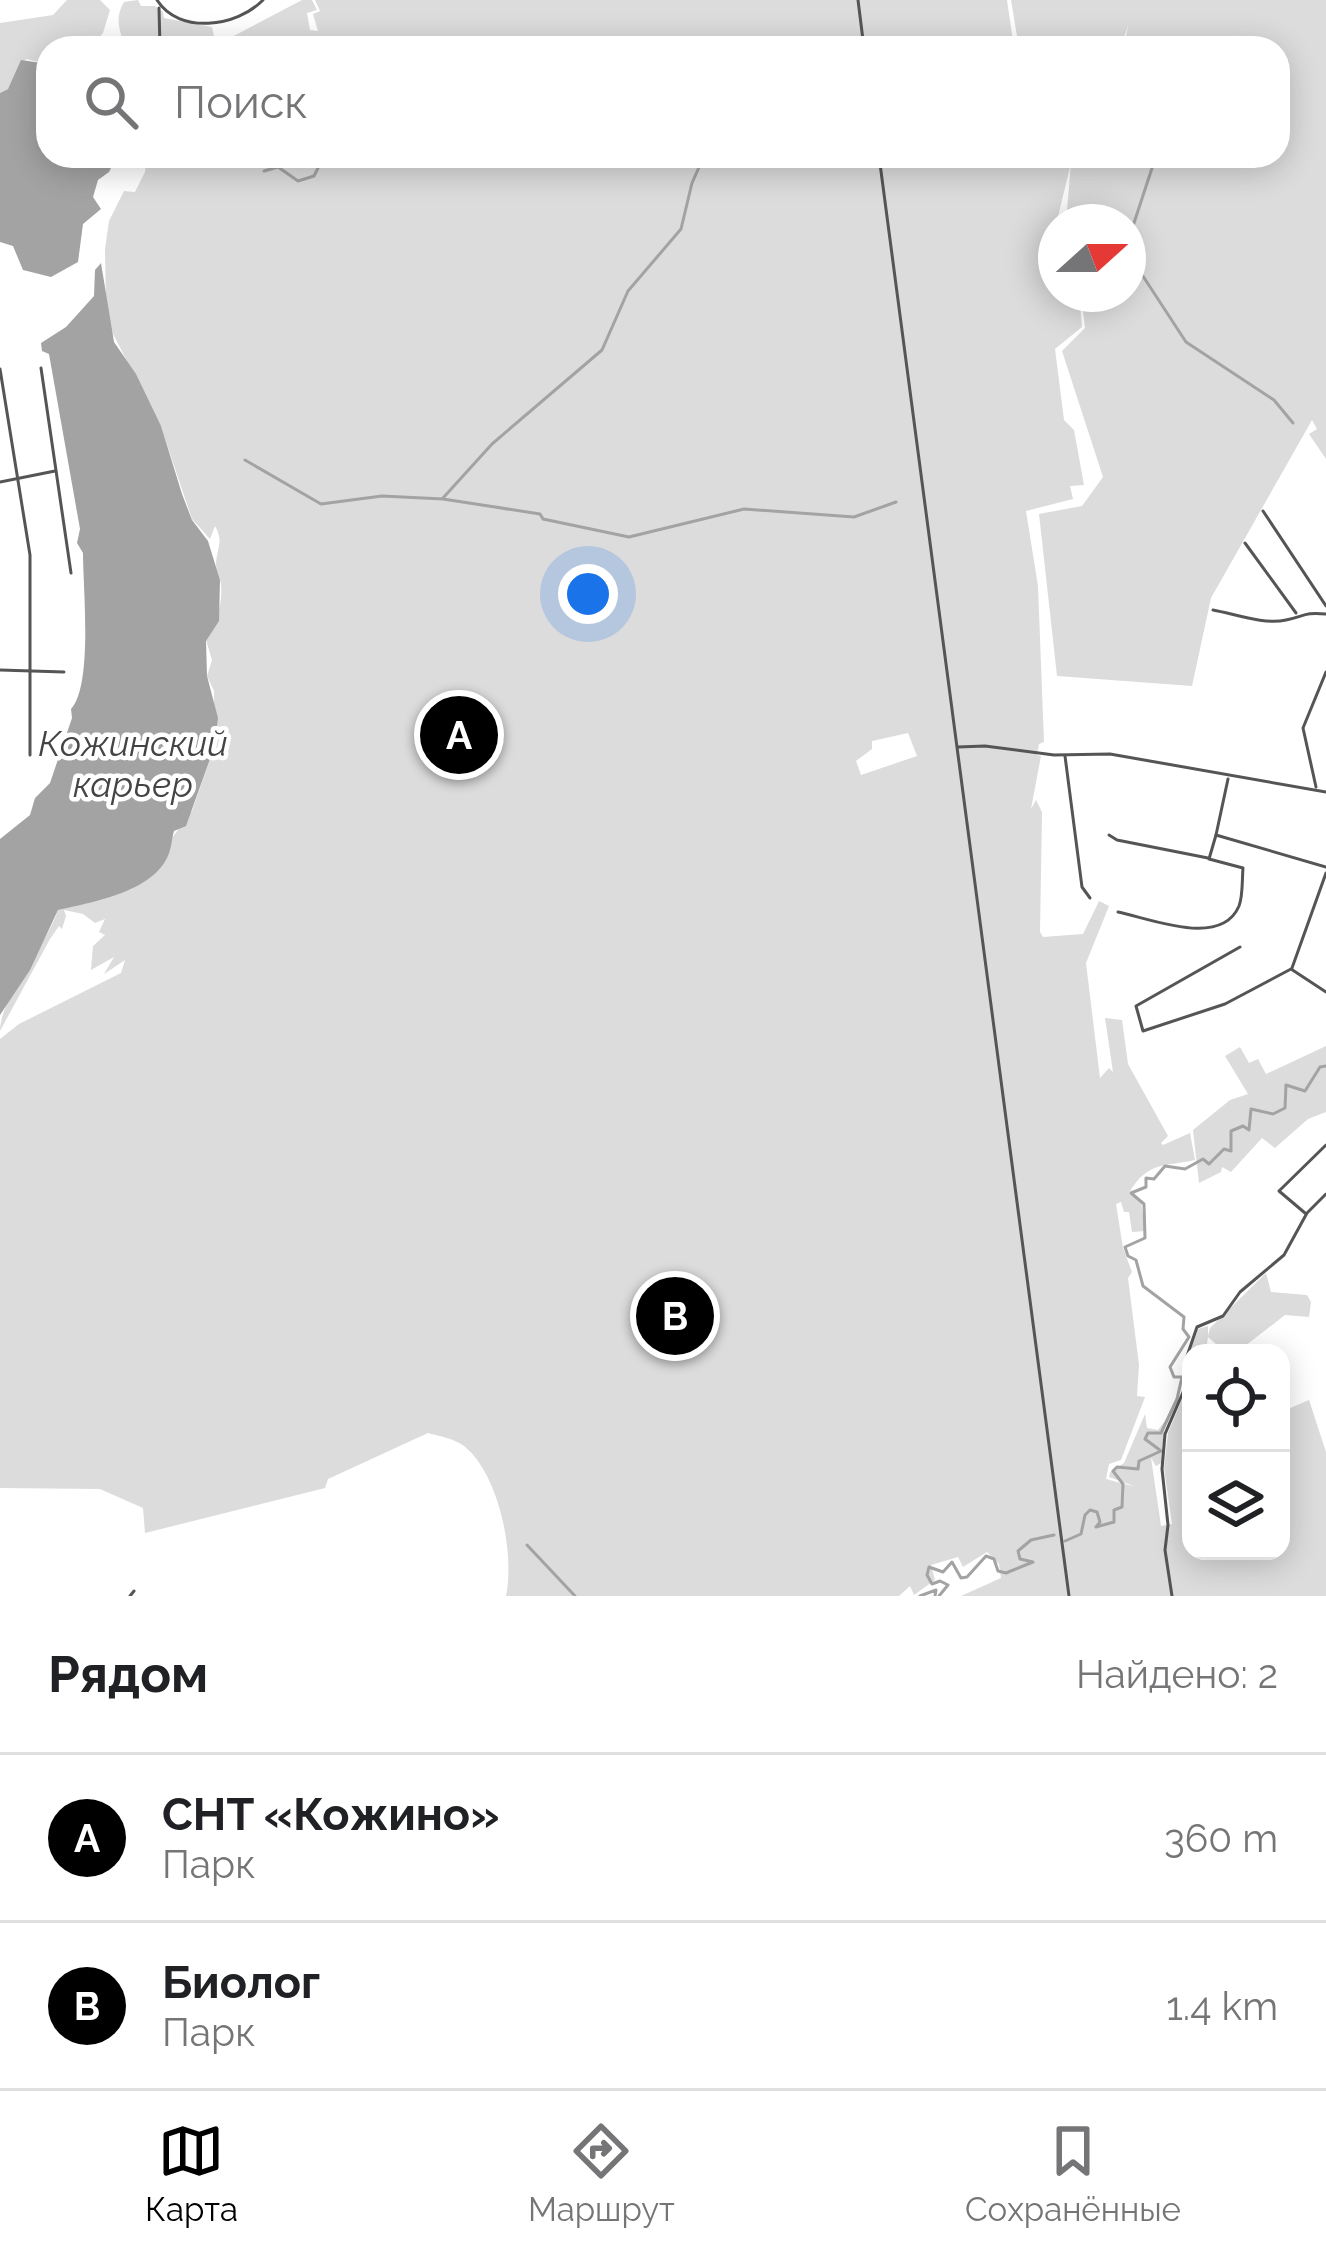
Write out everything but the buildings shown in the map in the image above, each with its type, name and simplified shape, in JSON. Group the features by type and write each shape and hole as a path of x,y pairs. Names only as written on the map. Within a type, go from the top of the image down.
{"street":[{"path":"158,3 180,19 211,24 237,17 263,0"},
{"path":"858,0 862,36"},
{"path":"158,3 159,36"},
{"path":"881,168 1069,1596"},
{"path":"41,368 71,573"},
{"path":"0,369 30,555 30,755"},
{"path":"0,482 56,471"},
{"path":"1263,511 1326,606"},
{"path":"1245,543 1297,615"},
{"path":"1213,610 1271,621 1326,614"},
{"path":"0,670 64,672"},
{"path":"1316,789 1304,728 1326,672"},
{"path":"956,748 1110,754 1326,792"},
{"path":"1064,755 1082,887 1090,898"},
{"path":"1209,859 1229,776"},
{"path":"1109,835 1243,868 1239,905 1225,925 1209,930 1118,912"},
{"path":"1216,835 1326,870 1291,969 1225,1004 1143,1031 1136,1006 1240,946"},
{"path":"1291,969 1326,992"},
{"path":"1307,1213 1301,1213 1279,1191 1326,1145"},
{"path":"1172,1596 1165,1550 1165,1434 1184,1390 1185,1362 1196,1327 1223,1316 1240,1292 1284,1255 1307,1213 1326,1194"}],"shaded area":[{"path":"67,0 100,0 110,10 100,36 36,36 36,61 26,59 8,89 0,93 0,23 53,15"},
{"path":"138,0 141,6 155,6 164,18 212,27 214,36 122,36 119,14 124,2"},
{"path":"302,0 312,0 317,10 307,13 310,30 318,31 313,14 320,11 315,0 1007,0 1012,36 234,36"},
{"path":"1011,0 1326,0 1326,459 1309,434 1317,429 1312,420 1211,598 1192,686 1057,676 1039,514 1082,506 1103,477 1062,351 1085,328 1083,312 1146,312 1146,204 1068,204 1071,168 1290,168 1290,36 1126,36 1128,25 1125,36 1017,36"},
{"path":"146,168 1070,168 1061,204 1038,204 1038,312 1081,312 1082,327 1055,349 1064,420 1074,430 1084,485 1070,486 1073,499 1026,511 1038,586 1044,742 1039,744 1031,809 1036,800 1042,812 1040,932 1043,937 1083,934 1099,901 1109,906 1086,963 1100,1078 1109,1068 1113,1072 1105,1018 1122,1020 1128,1064 1168,1136 1161,1143 1190,1133 1195,1160 1158,1167 1136,1182 1129,1193 1141,1201 1145,1231 1132,1232 1129,1212 1124,1212 1121,1202 1116,1204 1132,1272 1128,1278 1139,1365 1137,1396 1145,1397 1121,1460 1109,1464 1106,1479 1136,1487 1109,1477 1110,1472 1124,1463 1145,1414 1147,1428 1158,1430 1165,1421 1161,1463 1156,1466 1151,1458 1161,1526 1172,1524 1164,1468 1168,1433 1182,1399 1182,1560 1290,1560 1290,1408 1309,1400 1326,1452 1326,1596 961,1596 1001,1578 999,1564 987,1552 963,1567 958,1557 931,1565 935,1580 914,1595 910,1586 899,1596 506,1596 506,1537 487,1475 464,1446 428,1433 328,1479 325,1488 145,1533 143,1508 100,1489 0,1488 0,1039 19,1024 121,973 125,960 104,974 114,957 91,970 93,946 105,935 99,932 105,919 95,923 83,914 64,910 62,929 59,926 50,939 0,1031 2,1018 58,910 136,886 192,811 214,748 214,691 207,676 212,660 206,640 221,599 216,564 219,536 215,526 210,539 192,519 161,427 111,330 106,308 109,221 124,191 135,192","holes":["908,733 917,756 861,775 856,761 872,749 872,741"]},
{"path":"1326,1046 1326,1112 1308,1119 1275,1148 1262,1138 1231,1172 1222,1167 1199,1183 1193,1130 1230,1100 1248,1094 1225,1056 1240,1047 1249,1063 1258,1059 1266,1074"},
{"path":"1266,1273 1271,1292 1307,1295 1311,1302 1309,1317 1285,1315 1248,1344 1216,1344 1208,1337 1207,1344 1193,1344 1198,1329 1208,1326 1208,1336 1210,1328"}],"water":[{"path":"21,60 36,62 36,168 111,168 98,180 93,197 101,209 83,224 78,262 51,277 23,270 13,246 0,242 0,93 8,89"},
{"name":"Кожинский карьер","path":"101,263 114,342 161,426 182,494 192,520 208,541 220,580 219,621 206,641 207,676 218,718 214,748 186,826 174,831 163,864 139,885 58,910 30,970 0,1015 0,839 30,815 35,798 50,783 78,697 84,659 80,529 49,354 42,351 41,343 66,327 94,296 95,270"}],"waterway":[{"path":"264,171 274,168"},
{"path":"279,168 298,181 314,176 318,168"},
{"path":"443,498 492,444 602,350 628,291 681,229 699,168"},
{"path":"1152,168 1132,229 1137,267 1186,342 1274,400 1293,423"},
{"path":"245,460 321,504 382,496 443,499 540,514 543,519 629,537 744,509 854,517 896,502"},
{"path":"1065,1541 1081,1534 1090,1510 1097,1512 1100,1522 1096,1527 1114,1522 1114,1510 1122,1507 1123,1484 1113,1471 1117,1467 1138,1469 1139,1461 1161,1451 1145,1439 1148,1433 1161,1433 1182,1377 1174,1377 1170,1367 1189,1337 1183,1329 1184,1317 1143,1286 1136,1260 1125,1247 1145,1238 1144,1204 1131,1193 1146,1187 1146,1178 1154,1179 1165,1166 1185,1169 1203,1159 1209,1164 1224,1149 1231,1151 1231,1131 1243,1126 1249,1130 1251,1109 1273,1114 1285,1108 1286,1085 1305,1091 1320,1067 1326,1066"},
{"path":"939,1596 948,1585 932,1584 929,1567 943,1572 952,1562 961,1578 967,1577 986,1556 994,1559 998,1571 1006,1573 1033,1562 1020,1559 1018,1551 1031,1540 1054,1535"},
{"path":"527,1545 575,1596"},
{"path":"920,1596 936,1590 935,1596"}],"place":[{"name":"СНТ «Кожино»","path":"459,735"},
{"name":"Биолог","path":"675,1316"}]}
